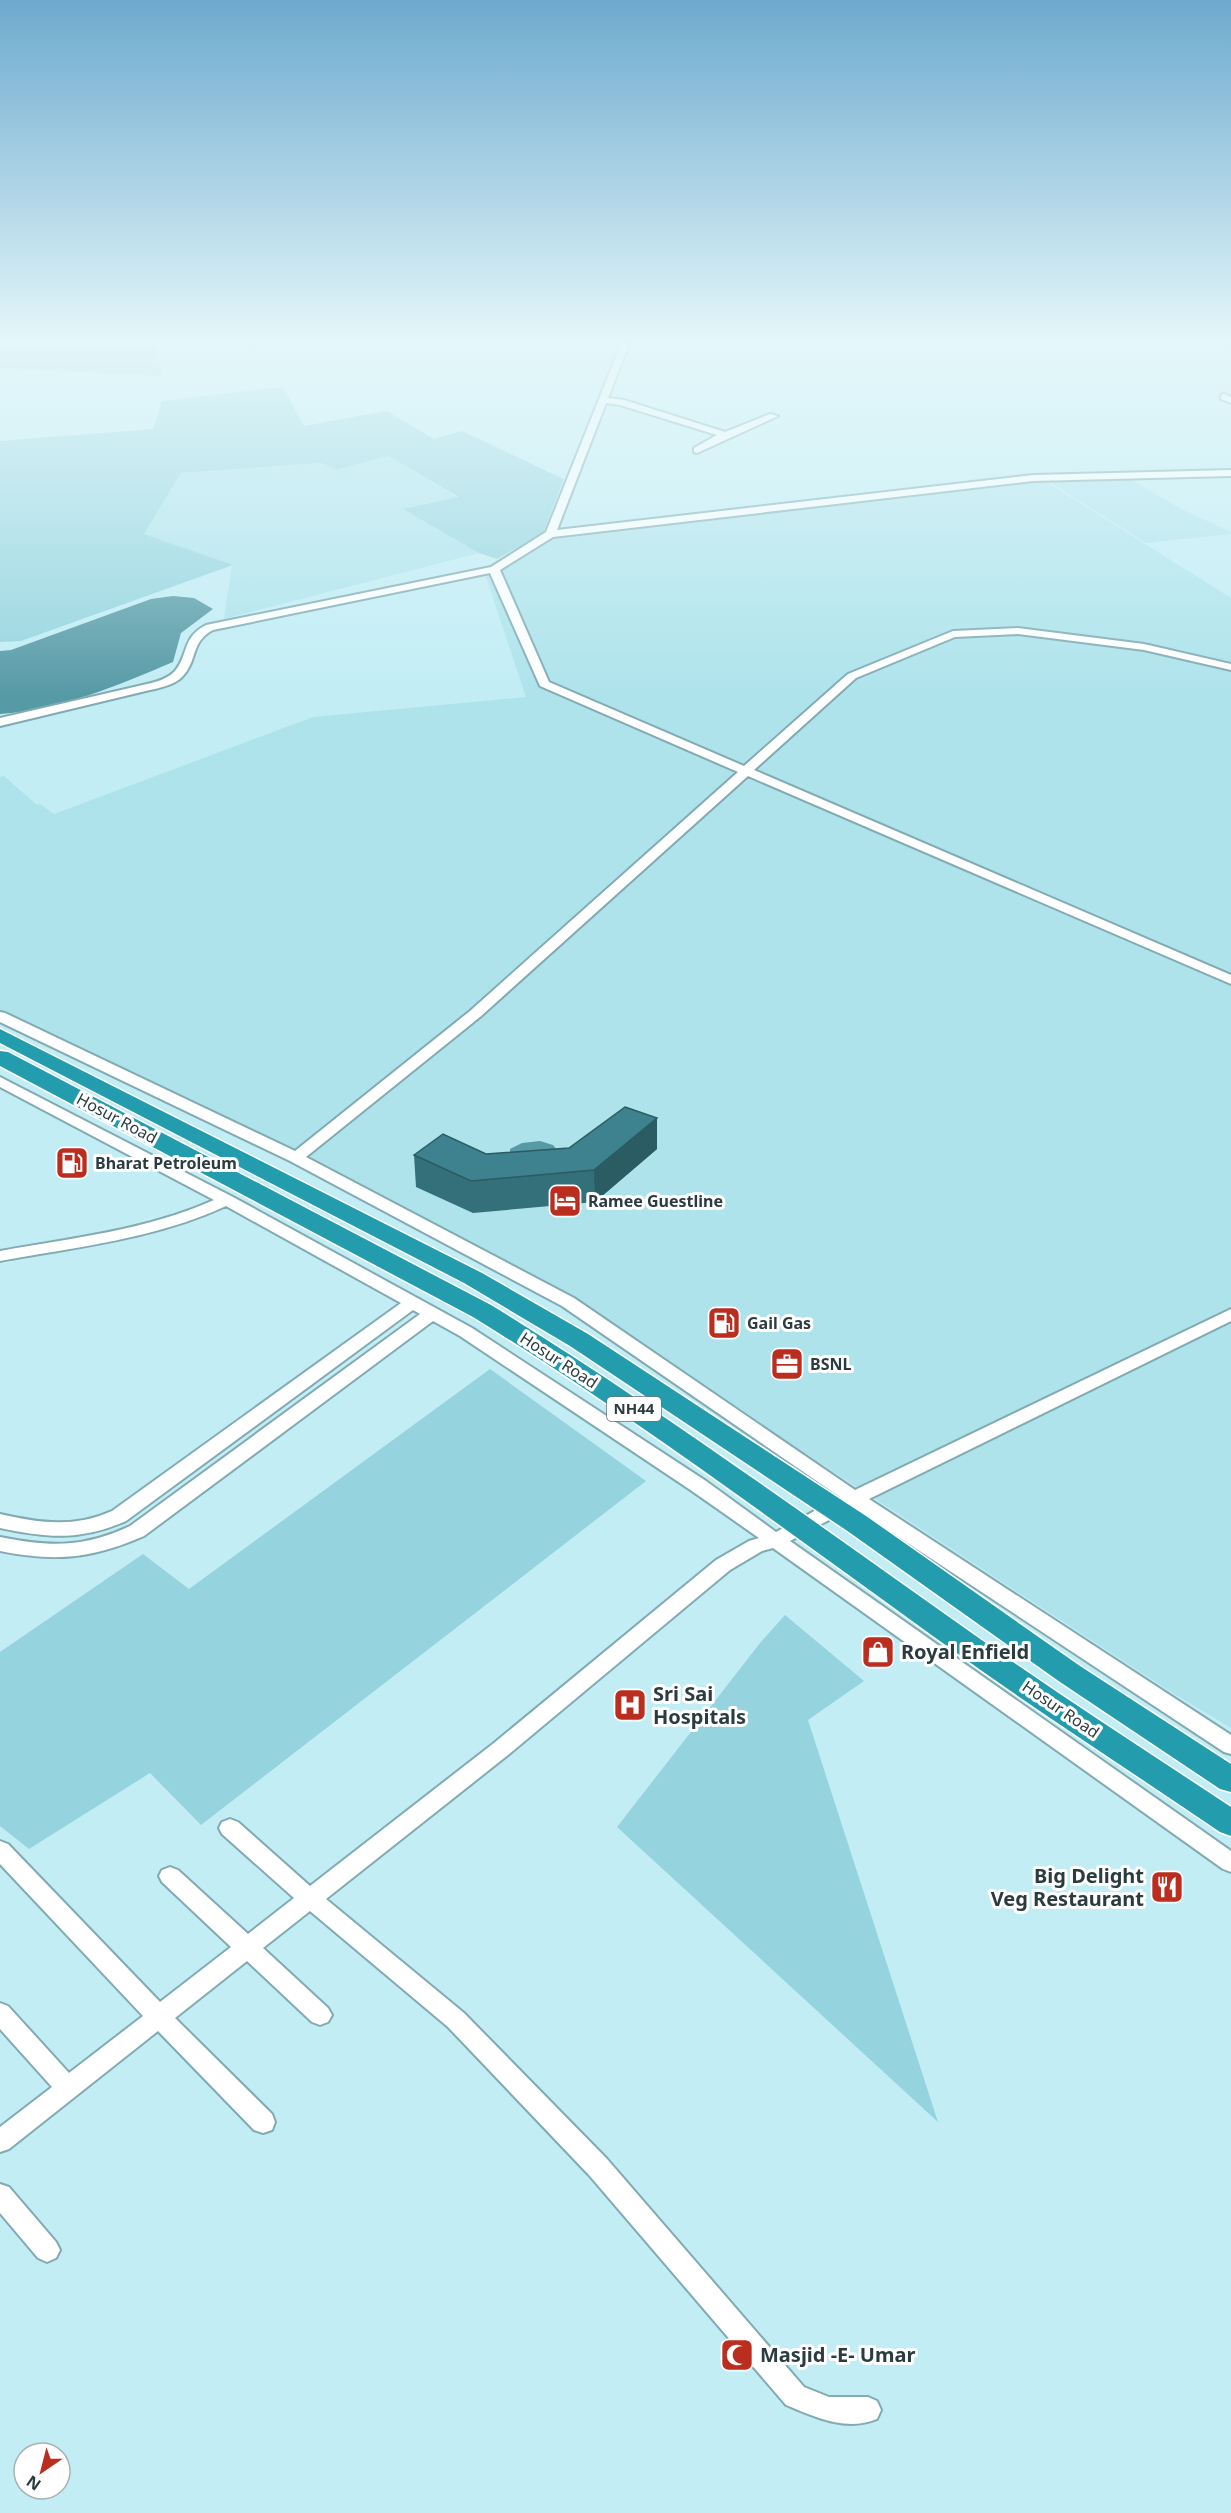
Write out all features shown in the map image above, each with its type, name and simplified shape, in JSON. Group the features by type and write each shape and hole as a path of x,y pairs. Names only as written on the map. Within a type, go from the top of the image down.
{"highway":[{"name":"Hosur Road","path":"0,1035 473,1278 579,1340 844,1503 1070,1674 1231,1780"},
{"name":"Hosur Road","path":"0,1057 483,1311 543,1347 804,1525 960,1640 1231,1823"}],"street":[{"path":"550,534 579,461"},
{"path":"0,722 150,687 171,679 180,673 199,632 210,627 494,569 550,534 1032,478 1231,473"},
{"path":"494,569 544,684 1231,980"},
{"path":"296,1158 475,1014 852,676 953,634 1018,631 1144,647 1231,667"},
{"path":"0,1016 296,1158 568,1302 844,1503 1231,1746"},
{"path":"0,1080 227,1200 466,1332 699,1486 1231,1863"},
{"path":"0,1256 169,1223 197,1214 227,1200"},
{"path":"0,1521 59,1532 84,1529 119,1516 413,1302"},
{"path":"0,1544 38,1552 71,1552 105,1544 137,1531 432,1313"},
{"path":"0,2141 501,1749 723,1565 756,1546 783,1546 804,1525 844,1503 1231,1314"},
{"path":"230,1828 309,1898 456,2020 598,2168 795,2396 829,2410 868,2410"},
{"path":"0,1850 158,2016 263,2121"},
{"path":"170,1876 320,2015"},
{"path":"0,2013 67,2087"},
{"path":"0,2195 47,2250"}],"shaded area":[{"path":"0,461 368,461 336,470 322,463 181,473 144,534 233,565 21,641 0,642"},
{"path":"368,461 397,461 459,498 404,509 479,553 224,619 232,565 144,534 181,473 322,463 336,470"},
{"path":"397,461 526,461 564,479 543,533 497,559 479,553 403,509 459,497"},
{"path":"1034,474 1231,598 1231,1728 1171,1692 570,1300 304,1159 0,1012 0,777 4,776 37,805 40,804 54,814 313,717 526,697 485,574 555,534"},
{"path":"1123,475 1181,509 1231,534 1146,543 1045,479"},
{"path":"173,596 194,598 213,609 181,633 173,662 110,688 67,702 22,712 0,714 0,651 11,650 151,599"},
{"path":"540,1141 553,1145 557,1150 510,1153 510,1149 522,1143"},
{"path":"490,1369 646,1481 201,1825 150,1773 29,1849 0,1826 0,1652 143,1554 189,1589"},
{"path":"785,1615 864,1681 808,1720 938,2122 617,1827 760,1643"}],"building":[{"path":"625,1107 657,1118 594,1170 471,1181 414,1155 443,1134 486,1154 569,1148"}],"place":[{"name":"Bharat Petroleum","path":"72,1163"},
{"name":"Ramee Guestline","path":"565,1201"},
{"name":"Gail Gas","path":"724,1323"},
{"name":"BSNL","path":"787,1364"},
{"name":"Royal Enfield","path":"878,1652"},
{"name":"Sri Sai Hospitals","path":"630,1705"},
{"name":"Big Delight Veg Restaurant","path":"1167,1887"},
{"name":"Masjid -E- Umar","path":"737,2355"}]}
